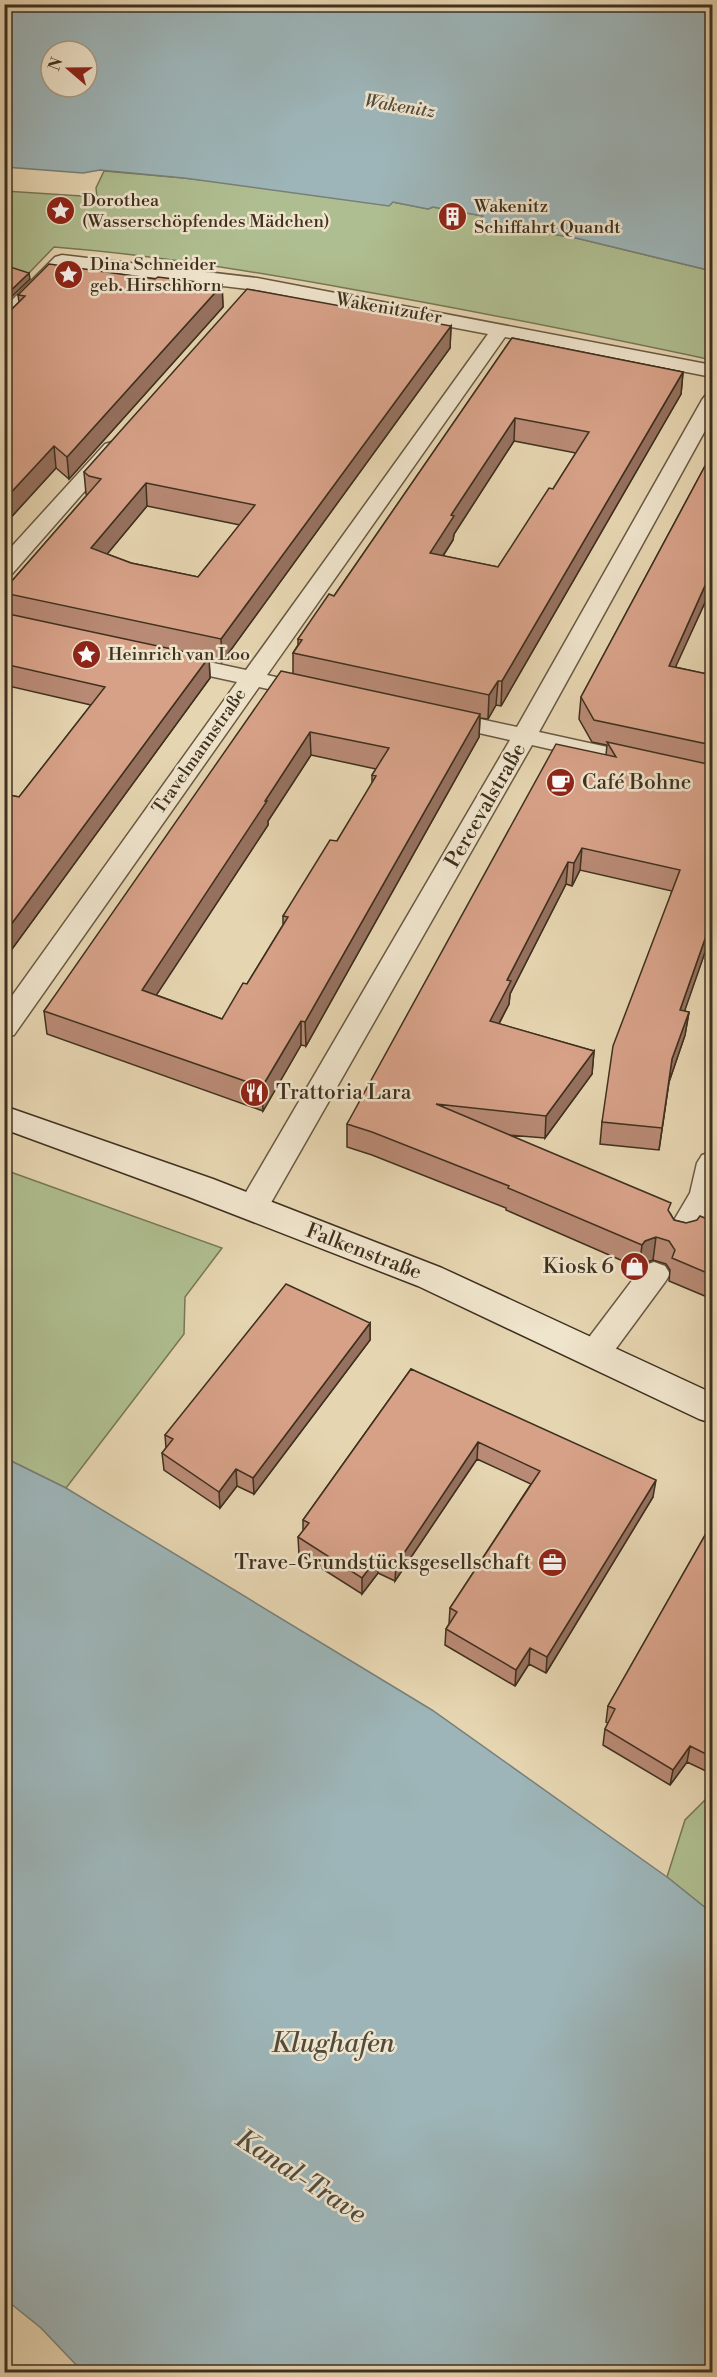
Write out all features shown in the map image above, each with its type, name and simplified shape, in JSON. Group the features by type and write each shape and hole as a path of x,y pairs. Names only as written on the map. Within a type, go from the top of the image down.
{"main road":[{"name":"Falkenstraße","path":"4,1117 253,1207 430,1277 712,1409"}],"street":[{"name":"Wakenitzufer","path":"4,319 62,261 257,284 712,371"},
{"path":"241,302 257,284"},
{"name":"Travelmannstraße","path":"4,1028 501,329"},
{"name":"Percevalstraße","path":"253,1207 525,735 712,400"},
{"path":"4,569 123,436"},
{"path":"145,655 285,685"},
{"path":"422,714 712,778"},
{"path":"682,1232 705,1194 712,1163"},
{"path":"595,1353 654,1274"}],"green space":[{"path":"104,171 393,202 428,209 433,207 483,216 479,222 576,238 712,271 712,360 401,298 168,259 92,250 54,247 5,298 5,191 97,197 96,188"},
{"path":"5,1170 222,1248 185,1297 184,1334 66,1488 5,1458"},
{"path":"712,1793 712,1913 667,1877 685,1820"}],"water":[{"name":"Wakenitz","path":"4,5 712,5 712,271 576,238 479,222 483,216 433,207 428,209 393,202 389,206 184,178 100,170 83,173 5,167"},
{"name":"Klughafen","path":"5,1458 66,1488 432,1710 667,1877 712,1913 712,2372 83,2372 41,2328 5,2299"}],"building":[{"path":"49,264 155,279 158,277 222,285 67,457 54,446 4,500 4,317 25,296 18,295"},
{"path":"4,265 29,273 4,297"},
{"path":"247,289 451,326 221,639 4,593 4,590 101,479 84,472","holes":["146,483 255,505 198,577 131,563 91,548"]},
{"path":"512,338 683,372 502,681 498,681 489,695 293,653 302,640 298,639 329,594 334,596","holes":["515,418 589,432 553,489 549,488 498,567 430,553 454,516 451,515"]},
{"path":"712,453 712,570 669,666 712,675 712,745 594,720 581,697"},
{"path":"4,613 209,657 4,934 4,794 19,797 105,687 4,664"},
{"path":"281,671 480,714 305,1022 301,1021 262,1087 44,1011","holes":["310,732 389,748 372,775 376,776 337,841 330,840 283,916 288,917 247,984 243,983 222,1019 142,990"]},
{"path":"607,742 712,765 712,919 680,1010 689,1012 672,1059 662,1128 602,1122 613,1046 680,870 582,848 574,863 568,862 507,980 511,981 490,1021 594,1051 546,1116 436,1104 671,1203 668,1210 674,1220 686,1223 697,1220 700,1216 712,1221 712,1275 672,1258 675,1250 669,1241 656,1237 645,1241 642,1245 508,1188 509,1186 347,1124 556,744 616,757"},
{"path":"286,1284 370,1323 253,1478 236,1469 219,1492 162,1453 173,1439 165,1435"},
{"path":"411,1369 656,1480 547,1657 530,1648 516,1670 446,1629 457,1612 450,1608 540,1471 478,1442 396,1565 378,1556 362,1578 298,1537 309,1523 303,1520"},
{"path":"712,1523 712,1757 690,1746 673,1770 605,1729 615,1709 608,1706"}],"place":[{"name":"Dorothea (Wasserschöpfendes Mädchen)","path":"61,210"},
{"name":"Wakenitz Schiffahrt Quandt","path":"453,216"},
{"name":"Dina Schneider geb. Hirschhorn","path":"69,274"},
{"name":"Heinrich van Loo","path":"87,654"},
{"name":"Café Bohne","path":"561,782"},
{"name":"Trattoria Lara","path":"255,1092"},
{"name":"Kiosk 6","path":"635,1266"},
{"name":"Trave-Grundstücksgesellschaft","path":"552,1562"}],"water label":[{"name":"Kanal-Trave","path":"301,2176"}]}
